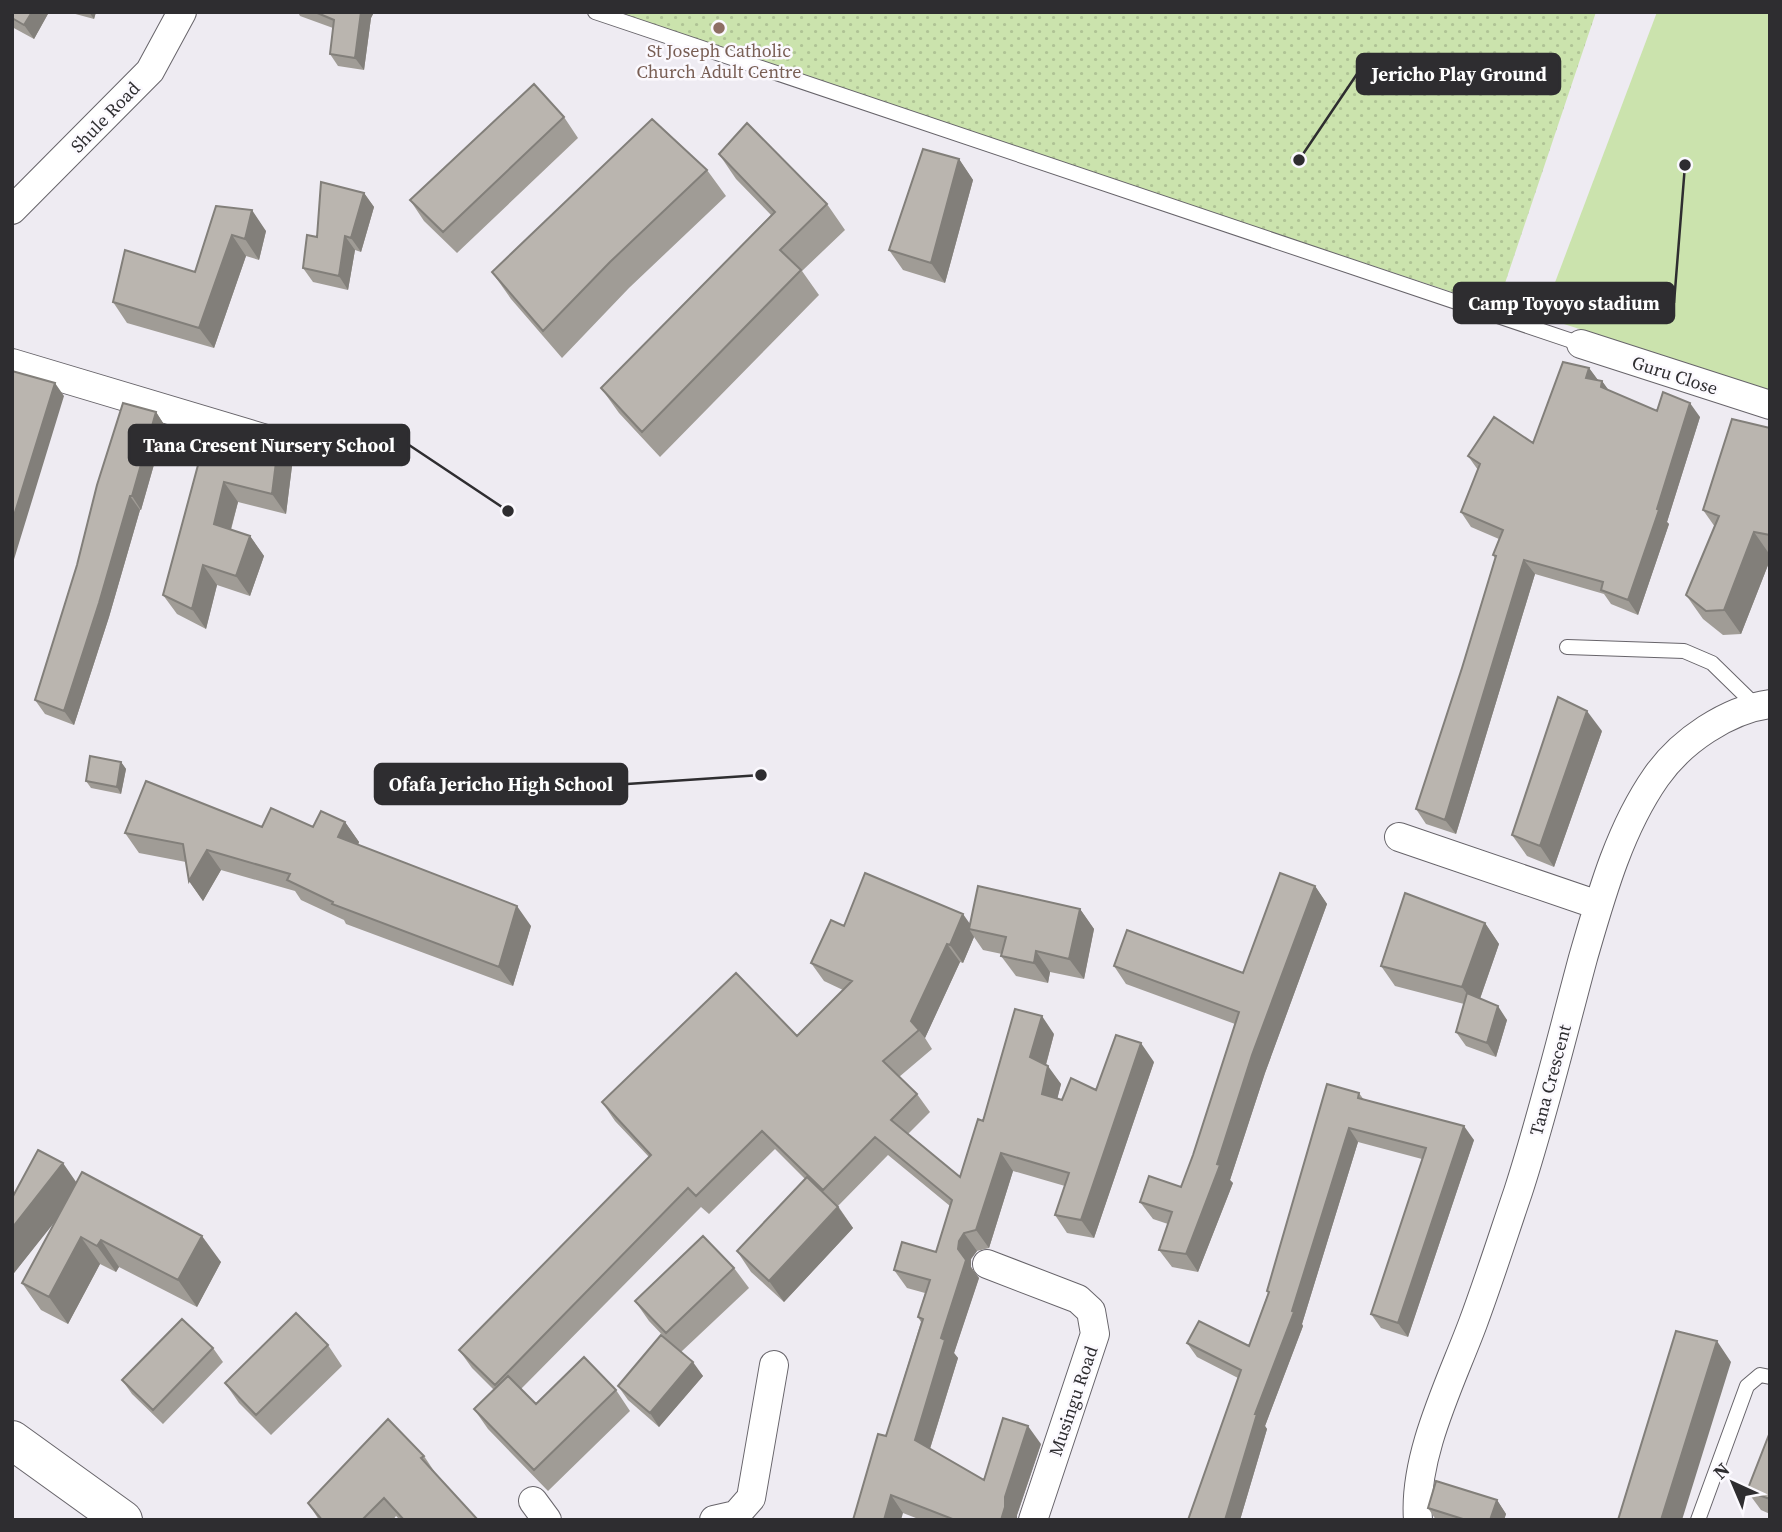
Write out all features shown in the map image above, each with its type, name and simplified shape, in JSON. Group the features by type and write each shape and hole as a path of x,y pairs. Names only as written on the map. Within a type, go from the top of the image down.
{"street":[{"name":"Shule Road","path":"12,210 150,71 182,12"},
{"name":"Guru Close","path":"1581,344 1770,405"},
{"path":"12,363 273,441"},
{"name":"Tana Crescent","path":"1418,1520 1418,1498 1426,1450 1518,1192 1541,1118 1598,905 1621,843 1657,775 1675,754 1698,735 1763,705"},
{"path":"1399,837 1598,905"},
{"name":"Musingu Road","path":"987,1265 1078,1299 1091,1311 1095,1335 1033,1520"},
{"path":"714,1520 736,1515 751,1498 774,1365"},
{"path":"12,1440 123,1520"}],"lane":[{"path":"595,12 1581,344"},
{"path":"1567,647 1684,651 1712,663 1763,705"},
{"path":"1698,1520 1747,1386 1760,1375 1770,1377"}],"green space":[{"path":"606,12 1596,12 1497,307"},
{"path":"1657,12 1770,12 1770,390 1542,317"}],"building":[{"path":"12,12 32,12 24,25 12,18"},
{"path":"315,12 361,12 355,58 330,54 334,20"},
{"path":"534,84 564,117 443,232 410,200"},
{"path":"652,119 707,170 610,262 543,331 492,272"},
{"path":"747,123 827,204 780,250 801,270 642,432 601,388 775,212 719,154"},
{"path":"923,149 959,159 931,263 889,250"},
{"path":"321,182 364,193 351,238 345,236 339,276 303,268 307,235 317,237"},
{"path":"216,206 252,210 245,239 232,235 199,328 113,302 125,250 195,272"},
{"path":"1563,362 1589,368 1586,378 1602,381 1601,387 1657,411 1663,392 1690,403 1657,509 1659,510 1628,600 1601,590 1603,582 1524,560 1445,820 1416,809 1496,556 1493,555 1503,530 1461,512 1480,464 1468,456 1494,417 1533,443"},
{"path":"12,371 55,383 12,522"},
{"path":"123,403 156,412 64,711 35,700"},
{"path":"1732,419 1770,428 1770,535 1754,532 1724,610 1706,611 1686,595 1719,516 1703,510"},
{"path":"208,428 255,437 279,438 272,494 224,482 214,524 250,536 236,576 203,565 192,609 163,595"},
{"path":"1558,697 1587,711 1540,846 1512,835"},
{"path":"90,756 121,762 117,787 86,781"},
{"path":"146,781 262,827 271,808 313,827 321,811 345,822 338,837 517,906 499,967 332,904 333,902 287,880 290,874 207,850 189,881 183,844 125,833"},
{"path":"865,873 963,914 911,1021 919,1030 883,1061 917,1094 891,1120 960,1177 978,1119 983,1121 1015,1009 1042,1016 1030,1057 1048,1066 1042,1094 1062,1100 1071,1078 1096,1090 1116,1035 1141,1043 1081,1220 1055,1215 1069,1173 1001,1153 976,1230 964,1233 959,1241 958,1249 966,1260 941,1338 945,1340 915,1440 984,1480 1003,1418 1028,1426 1005,1497 1001,1520 955,1520 891,1495 884,1520 853,1520 878,1434 886,1436 923,1319 918,1317 930,1280 894,1270 902,1242 936,1252 952,1200 875,1137 823,1190 762,1131 696,1196 688,1188 495,1385 459,1350 651,1155 602,1102 736,973 797,1036 852,981 811,963 831,920 844,926"},
{"path":"1280,873 1315,886 1252,1055 1217,1164 1220,1165 1186,1254 1159,1250 1172,1212 1140,1202 1149,1176 1181,1187 1239,1012 1114,966 1127,930 1243,973"},
{"path":"978,886 1080,909 1069,959 1036,951 1034,963 1001,956 1006,937 969,929"},
{"path":"1405,893 1485,923 1462,987 1381,966"},
{"path":"1467,993 1498,1006 1487,1043 1456,1032"},
{"path":"1327,1084 1359,1093 1358,1098 1464,1126 1398,1323 1371,1314 1426,1148 1349,1128 1292,1311 1294,1312 1255,1414 1225,1520 1188,1520 1241,1370 1187,1343 1199,1321 1249,1346 1269,1292 1267,1291"},
{"path":"38,1150 63,1163 12,1228 12,1198"},
{"path":"82,1172 202,1236 178,1280 101,1240 97,1246 81,1237 49,1297 22,1283"},
{"path":"807,1177 838,1207 769,1281 737,1251"},
{"path":"703,1236 734,1268 666,1333 635,1301"},
{"path":"296,1313 328,1345 256,1415 225,1383"},
{"path":"182,1319 213,1348 153,1410 122,1380"},
{"path":"1676,1331 1717,1341 1661,1520 1618,1520"},
{"path":"661,1335 693,1362 650,1413 618,1386"},
{"path":"584,1357 616,1390 534,1470 474,1409 508,1376 536,1404"},
{"path":"388,1419 424,1456 421,1458 478,1520 404,1520 384,1498 362,1520 322,1520 308,1503"},
{"path":"1770,1432 1770,1499 1747,1491"},
{"path":"1436,1481 1497,1500 1490,1520 1466,1520 1428,1508"}],"place":[{"name":"St Joseph Catholic Church Adult Centre","path":"719,28"},
{"name":"Jericho Play Ground","path":"1299,160"},
{"name":"Camp Toyoyo stadium","path":"1685,165"},
{"name":"Tana Cresent Nursery School","path":"508,511"},
{"name":"Ofafa Jericho High School","path":"761,775"}]}
